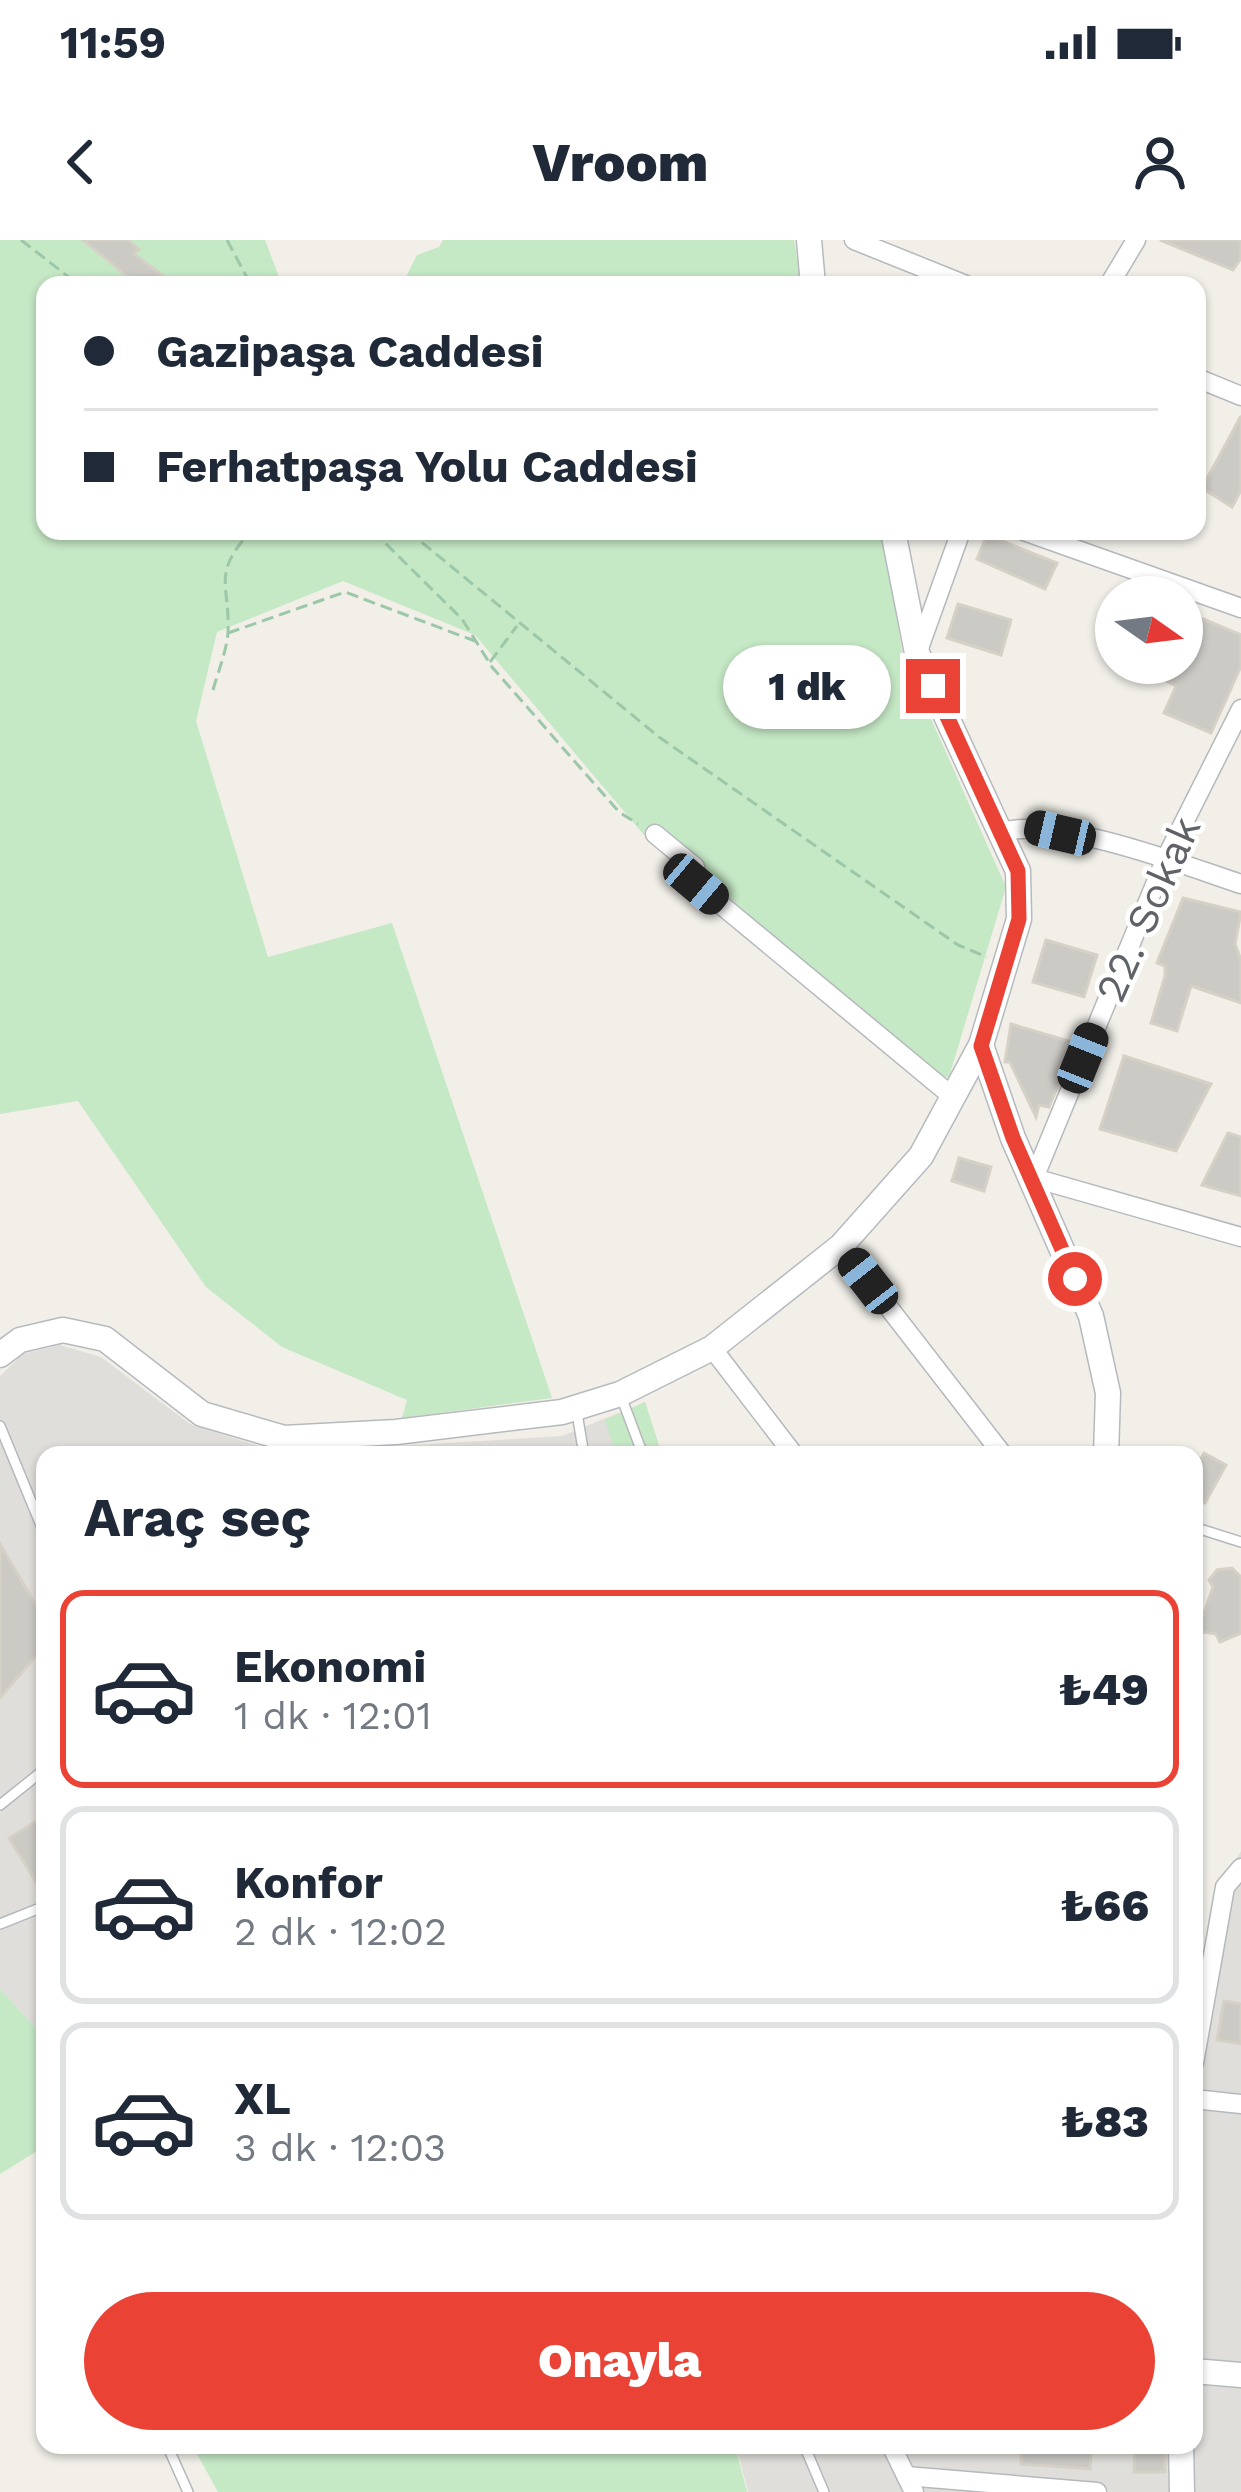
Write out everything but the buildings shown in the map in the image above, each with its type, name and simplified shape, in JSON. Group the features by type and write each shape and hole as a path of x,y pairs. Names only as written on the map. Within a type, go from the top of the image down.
{"main road":[{"path":"808,240 812,276"},
{"path":"0,1355 20,1340 63,1330 105,1339 202,1414 284,1438 397,1432 577,1407 620,1394 712,1348 841,1246 921,1156 981,1046 1019,919 1018,871 917,652 895,540"},
{"path":"981,1046 1091,1316 1108,1393 1106,1446"},
{"path":"1203,2372 1241,2375"},
{"path":"1181,2454 1182,2492"}],"street":[{"path":"854,240 943,276"},
{"path":"1114,276 1136,240"},
{"path":"1206,382 1241,396"},
{"path":"917,652 958,540"},
{"path":"1049,540 1241,608"},
{"name":"22. Sokak","path":"1034,1178 1166,858 1241,709"},
{"path":"1000,832 1025,825 1166,858 1241,884"},
{"path":"655,834 694,867 696,884 952,1097"},
{"path":"1034,1178 1241,1237"},
{"path":"841,1246 996,1446"},
{"path":"712,1348 787,1446"},
{"path":"1203,2012 1225,1887 1241,1868"},
{"path":"1203,2100 1241,2104"},
{"path":"895,2454 910,2484 1097,2492"}],"lane":[{"path":"620,1394 640,1446"},
{"path":"577,1407 583,1446"},
{"path":"0,1426 36,1512"},
{"path":"1203,1530 1241,1542"},
{"path":"0,1805 36,1776"},
{"path":"0,1924 36,1910"},
{"path":"171,2454 188,2492"},
{"path":"808,2454 824,2492"}],"path":[{"path":"21,240 67,276"},
{"path":"227,240 246,276"},
{"path":"213,690 228,633 221,584 243,540"},
{"path":"383,540 462,619 490,663 619,812 655,834"},
{"path":"419,540 659,737 958,946 1006,964"},
{"path":"228,633 345,592 476,642"},
{"path":"490,663 518,625"}],"shaded area":[{"path":"60,1345 101,1357 190,1424 258,1446 36,1446 36,2028 0,1989 0,1376 23,1354"},
{"path":"645,1402 659,1446 396,1446 562,1436"},
{"path":"1241,1851 1241,2492 748,2492 738,2454 1203,2454 1203,1981 1218,1889"}],"green space":[{"path":"0,240 265,240 279,276 36,276 36,540 884,540 903,656 1006,887 949,1077 934,1076 708,879 696,856 658,823 644,835 475,635 343,581 217,632 196,721 268,957 392,923 552,1398 402,1418 407,1400 282,1347 206,1287 78,1101 0,1114"},
{"path":"443,240 794,240 800,276 406,276 417,255 439,247"},
{"path":"645,1402 659,1446 613,1446 605,1420"},
{"path":"0,1989 36,2028 36,2152 0,2174"},
{"path":"197,2454 737,2454 747,2492 218,2492"}],"route":[{"path":"933,686 1018,871 1019,919 981,1046 1013,1138 1075,1279"}]}
